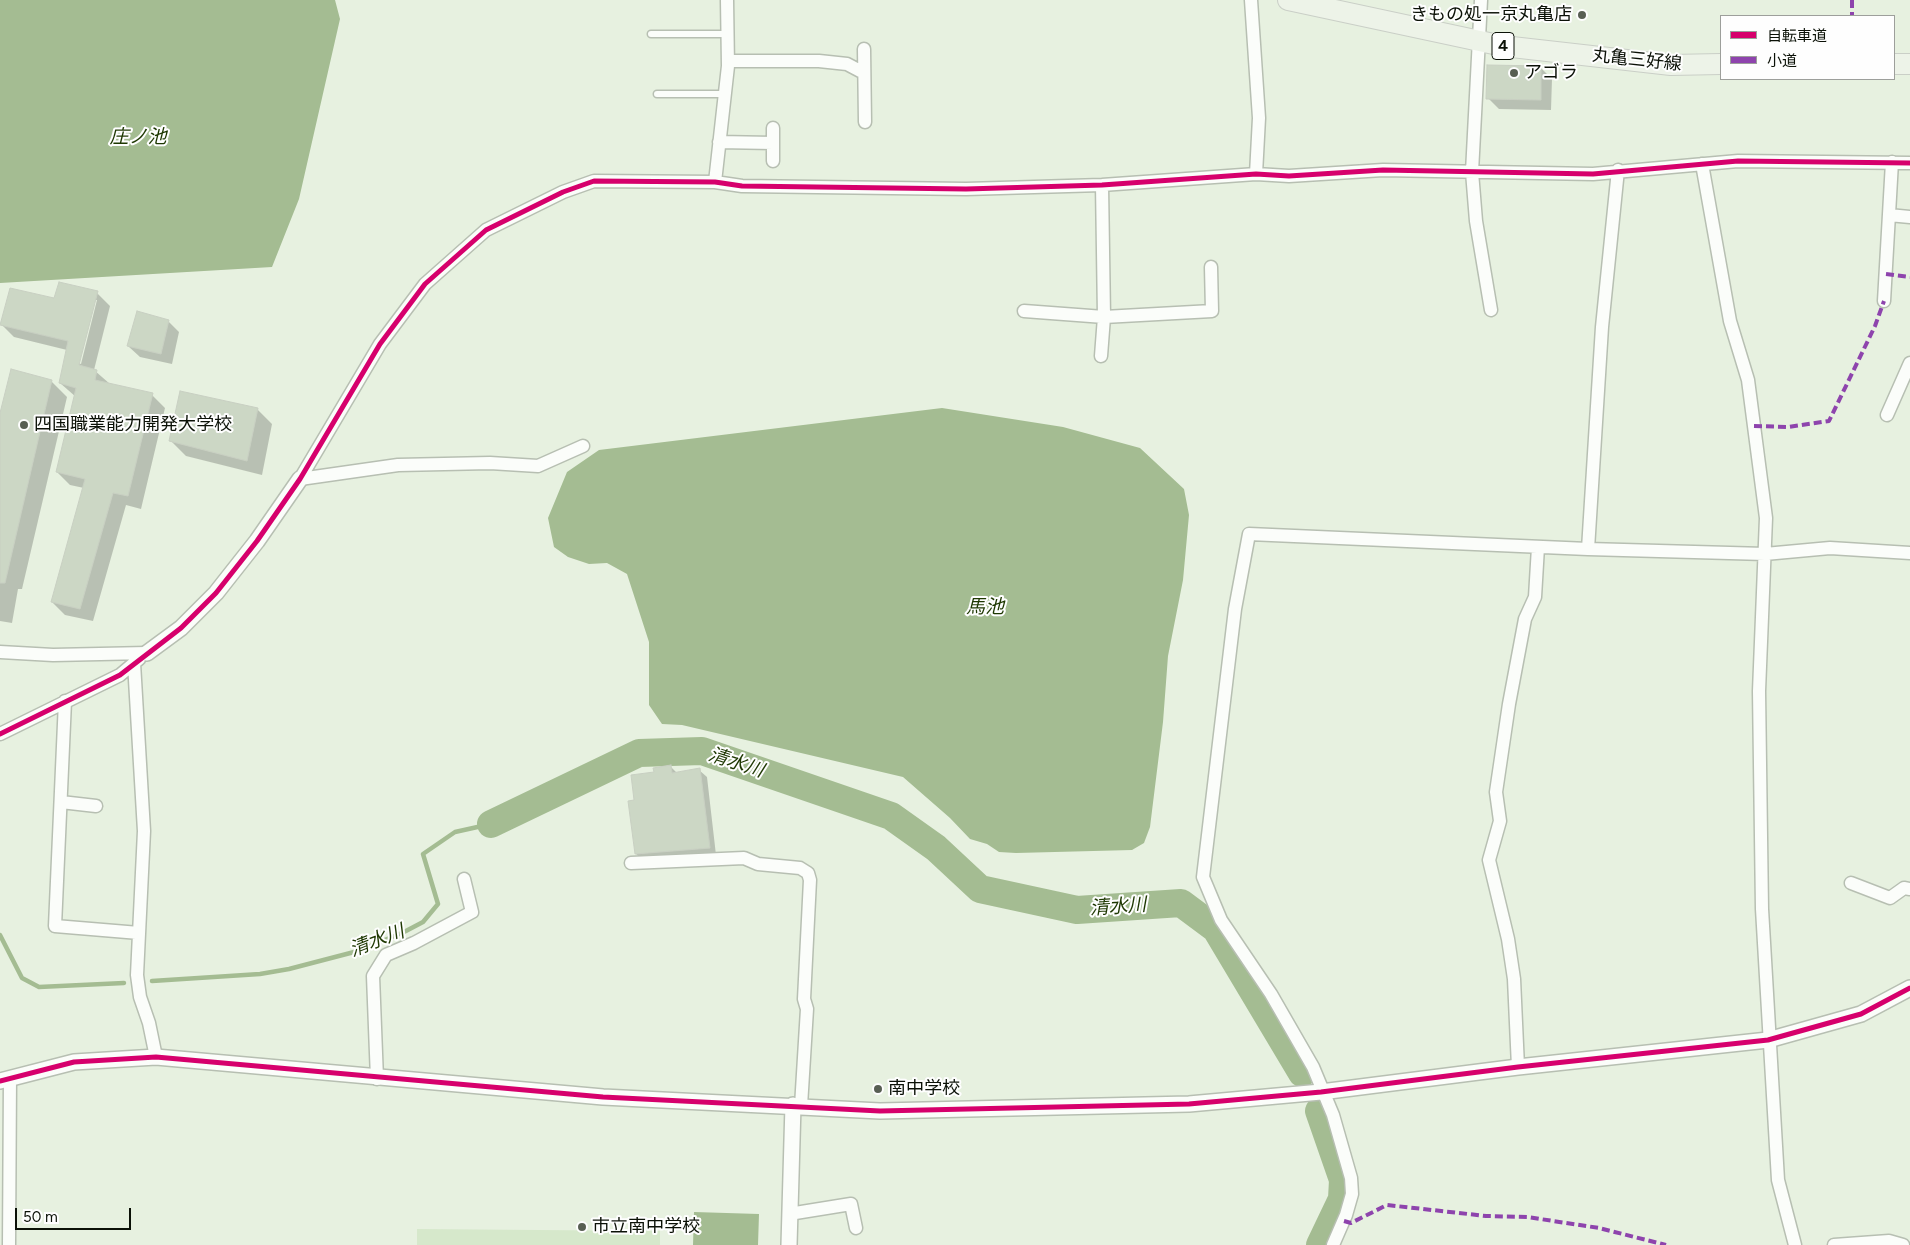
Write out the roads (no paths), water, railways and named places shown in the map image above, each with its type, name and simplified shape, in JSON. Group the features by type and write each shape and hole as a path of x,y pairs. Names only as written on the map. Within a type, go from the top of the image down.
{"main road":[{"name":"丸亀三好線","path":"1288,0 1503,46 1671,65 1720,64"},
{"path":"1895,64 1910,64"}],"street":[{"path":"715,182 728,61 727,0"},
{"path":"1251,0 1259,118 1256,174"},
{"path":"1481,0 1472,172 1476,220 1491,310"},
{"path":"864,49 865,122"},
{"path":"728,61 820,61 847,64 864,73"},
{"path":"773,128 773,160"},
{"path":"719,142 774,143"},
{"path":"0,734 120,675 181,628 216,593 257,541 300,479 380,344 425,284 486,230 562,192 594,181 715,182 742,186 966,189 1102,185 1256,174 1288,176 1383,170 1593,174 1618,170 1738,161 1910,163"},
{"path":"1884,300 1892,162"},
{"path":"1702,164 1730,321 1748,380 1766,518 1759,691 1759,802 1768,1040 1778,1180 1795,1245"},
{"path":"1588,550 1602,327 1618,170"},
{"path":"1101,356 1104,316 1102,185"},
{"path":"1889,215 1910,217"},
{"path":"1024,311 1104,316 1212,311 1211,267"},
{"path":"1887,415 1906,383 1910,363"},
{"path":"300,479 398,466 490,464 538,466 583,446"},
{"path":"1333,1245 1346,1216 1352,1194 1352,1178 1333,1115 1313,1067 1271,994 1221,920 1203,877 1235,609 1249,534 1588,550 1765,554 1830,548 1910,553"},
{"path":"1518,1067 1514,979 1508,939 1489,860 1500,821 1496,792 1509,704 1525,619 1535,596 1538,547"},
{"path":"0,652 53,655 147,653"},
{"path":"134,663 144,831 137,975 140,998 149,1023 156,1057"},
{"path":"66,701 55,926 139,933"},
{"path":"61,802 96,806"},
{"path":"631,863 744,858 758,864 800,868 808,873 810,880 804,999 807,1009 797,1106 789,1245"},
{"path":"377,1079 373,976 386,955 414,943 472,912 464,878"},
{"path":"1851,883 1890,898 1904,888 1910,889"},
{"path":"9,1245 5,1080 74,1062 156,1057 377,1079 603,1097 880,1111 1189,1104 1322,1092 1518,1067 1768,1040 1861,1014 1910,988"},
{"path":"790,1214 851,1204 856,1228"},
{"path":"1834,1245 1889,1241 1903,1245"}],"lane":[{"path":"652,34 729,34"},
{"path":"657,94 725,94"}],"water":[{"name":"庄ノ池","path":"0,0 335,0 340,19 299,199 272,267 0,283"},
{"name":"馬池","path":"942,408 1063,427 1140,448 1184,489 1189,515 1183,580 1168,656 1163,722 1150,827 1144,843 1132,850 999,852 987,844 970,839 950,818 903,777 682,725 662,724 649,705 649,642 627,574 607,563 589,564 568,557 554,547 548,518 567,472 599,450"},
{"path":"694,1212 759,1214 758,1245 693,1245"}],"waterway":[{"name":"清水川","path":"491,824 639,753 702,751 891,816 936,848 980,889 1077,910 1181,903 1216,929 1302,1073"},
{"name":"清水川","path":"152,981 260,974 289,969 358,951 404,932 423,922 438,904 423,854 455,832 491,824"},
{"name":"清水川","path":"0,935 22,978 39,987 124,983"},
{"name":"清水川","path":"1319,1111 1343,1180 1342,1199 1320,1245"}],"place":[{"name":"きもの処一京丸亀店","path":"1582,15"},
{"name":"アゴラ","path":"1514,73"},
{"name":"四国職業能力開発大学校","path":"24,425"},
{"name":"南中学校","path":"878,1089"},
{"name":"市立南中学校","path":"582,1227"}]}
